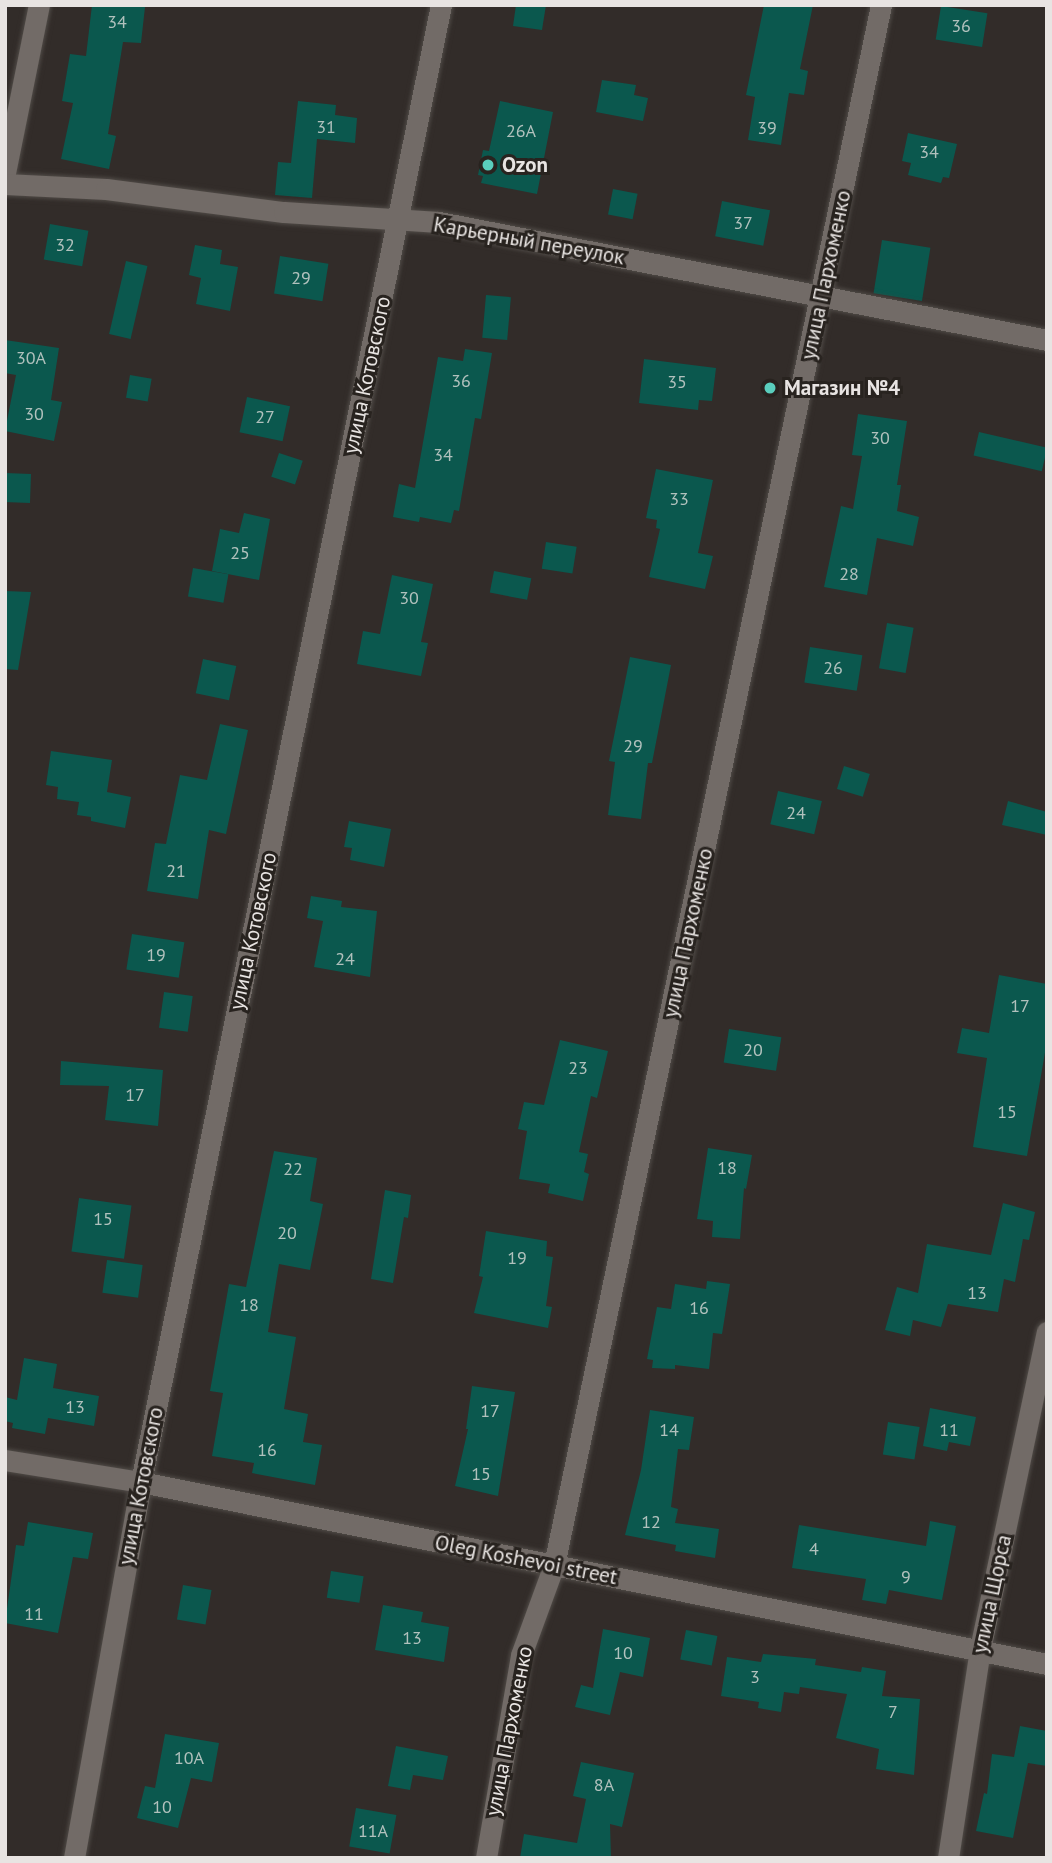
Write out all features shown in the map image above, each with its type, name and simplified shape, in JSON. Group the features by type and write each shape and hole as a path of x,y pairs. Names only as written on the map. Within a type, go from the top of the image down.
{"street":[{"path":"5,173 38,5"},
{"name":"улица Котовского","path":"74,1858 141,1482 441,5"},
{"name":"улица Пархоменко","path":"486,1858 521,1655 554,1565 822,298 881,5"},
{"name":"Карьерный переулок","path":"5,184 71,186 233,208 398,220 499,232 822,298 1047,340"},
{"name":"улица Щорса","path":"948,1858 980,1649 1047,1332"},
{"name":"Oleg Koshevoi street","path":"5,1460 141,1482 1047,1664"}],"building":[{"path":"92,5 145,7 141,43 123,42 108,134 116,136 109,169 61,159 73,103 62,101 70,54 86,56"},
{"path":"516,5 546,5 542,30 513,26"},
{"path":"764,5 813,5 800,69 808,71 804,95 789,93 781,145 748,140 755,97 746,95"},
{"path":"941,6 987,13 982,47 936,40"},
{"path":"602,80 636,85 634,95 648,98 643,121 596,112"},
{"path":"298,101 336,105 335,115 357,118 355,143 317,139 312,198 275,195 278,162 291,163"},
{"path":"500,101 553,112 537,194 481,183 483,176 478,175 483,150 489,151"},
{"path":"908,133 957,144 949,178 943,177 941,183 908,175 911,163 902,161"},
{"path":"613,189 638,194 633,219 608,215"},
{"path":"722,201 770,210 763,246 715,236"},
{"path":"50,224 88,231 82,266 44,259"},
{"path":"882,240 930,248 922,301 874,293"},
{"path":"195,245 222,250 220,264 238,267 230,311 196,304 201,278 189,275"},
{"path":"280,256 328,264 322,301 274,294"},
{"path":"126,261 147,266 131,339 109,334"},
{"path":"486,295 511,297 507,340 482,338"},
{"path":"5,340 59,348 51,400 62,402 54,441 5,431 16,375 5,373"},
{"path":"465,349 492,353 481,419 475,418 459,511 454,510 451,523 420,517 419,522 393,517 399,484 415,488 438,357 463,361"},
{"path":"644,359 716,368 712,401 699,400 698,410 639,403"},
{"path":"130,375 152,379 148,401 126,398"},
{"path":"247,397 290,406 283,441 240,432"},
{"path":"858,414 907,421 897,485 901,485 897,511 919,517 913,546 877,538 867,595 824,587 841,506 853,509 862,456 852,455"},
{"path":"979,432 1047,448 1042,471 974,455"},
{"path":"279,453 303,461 295,485 271,477"},
{"path":"656,469 713,480 698,553 713,556 705,589 649,577 660,529 656,528 657,520 646,518"},
{"path":"5,473 31,474 30,503 5,502"},
{"path":"244,513 270,519 259,580 212,571 220,529 239,533"},
{"path":"546,542 577,547 572,574 542,569"},
{"path":"193,568 228,574 223,603 188,597"},
{"path":"494,571 531,578 527,600 490,593"},
{"path":"392,575 433,584 421,642 428,643 421,676 357,664 363,631 380,634"},
{"path":"5,591 31,592 18,670 5,669"},
{"path":"887,623 914,628 906,673 879,668"},
{"path":"810,647 862,655 857,691 804,683"},
{"path":"630,657 671,665 652,763 648,763 641,819 608,815 615,762 609,761"},
{"path":"203,659 236,666 229,700 196,693"},
{"path":"220,724 248,730 226,834 209,830 198,899 147,891 155,843 166,844 180,775 207,780"},
{"path":"51,751 112,760 107,792 131,797 125,828 91,821 91,817 77,815 79,802 57,799 58,787 46,785"},
{"path":"844,766 870,774 863,797 837,789"},
{"path":"778,791 822,801 814,834 770,824"},
{"path":"1008,801 1047,812 1047,835 1002,825"},
{"path":"349,821 391,829 384,867 350,860 352,848 344,847"},
{"path":"311,896 342,901 341,907 377,911 370,977 314,967 323,921 307,918"},
{"path":"132,934 184,942 179,978 126,970"},
{"path":"999,975 1047,984 1047,1041 1027,1156 973,1147 987,1058 957,1053 962,1028 989,1033"},
{"path":"164,992 193,996 188,1032 159,1028"},
{"path":"729,1029 781,1037 776,1071 724,1063"},
{"path":"560,1040 608,1051 597,1098 591,1096 579,1152 588,1154 584,1172 589,1174 583,1201 548,1193 550,1184 519,1179 527,1131 518,1129 524,1102 544,1105"},
{"path":"61,1061 163,1070 158,1126 105,1120 109,1086 60,1085"},
{"path":"708,1148 752,1155 746,1189 744,1188 740,1239 712,1237 713,1221 697,1219"},
{"path":"274,1151 317,1158 310,1201 323,1204 310,1270 279,1264 268,1332 296,1337 284,1409 308,1414 303,1442 322,1445 315,1485 252,1473 254,1463 212,1456 223,1393 210,1391 229,1284 246,1287"},
{"path":"385,1190 411,1195 408,1218 404,1217 393,1283 371,1279"},
{"path":"79,1198 131,1205 124,1259 71,1251"},
{"path":"1003,1203 1035,1212 1029,1240 1023,1239 1015,1282 1004,1279 998,1312 948,1304 941,1327 913,1320 910,1336 885,1330 897,1287 918,1293 927,1244 991,1255"},
{"path":"486,1231 547,1241 546,1256 553,1257 546,1306 552,1307 548,1328 474,1313 483,1277 479,1276"},
{"path":"107,1260 143,1265 138,1298 102,1293"},
{"path":"707,1281 730,1284 722,1334 713,1333 709,1369 675,1365 675,1369 652,1368 653,1360 647,1359 657,1307 671,1309 675,1284 706,1289"},
{"path":"24,1358 57,1364 53,1388 99,1396 94,1426 48,1418 45,1434 12,1428 13,1423 5,1421 5,1397 17,1400"},
{"path":"472,1386 515,1392 498,1496 455,1486 468,1429"},
{"path":"930,1408 976,1417 970,1446 949,1442 947,1451 923,1446"},
{"path":"650,1410 694,1417 689,1450 678,1449 671,1507 678,1509 675,1523 719,1529 715,1558 675,1551 676,1545 625,1535 641,1470"},
{"path":"888,1422 920,1427 914,1460 883,1455"},
{"path":"930,1521 956,1526 942,1600 889,1590 886,1604 862,1600 866,1579 792,1568 799,1525 926,1546"},
{"path":"28,1522 93,1533 88,1559 73,1557 58,1633 5,1623 16,1545 24,1546"},
{"path":"331,1571 364,1576 359,1603 327,1598"},
{"path":"183,1585 212,1590 205,1625 177,1619"},
{"path":"383,1605 423,1612 421,1622 449,1627 444,1662 375,1650"},
{"path":"603,1629 650,1638 643,1677 620,1672 610,1715 575,1707 581,1685 593,1688"},
{"path":"686,1630 717,1636 712,1666 680,1659"},
{"path":"763,1654 816,1659 815,1665 861,1672 862,1667 886,1671 882,1696 920,1699 914,1775 876,1769 879,1749 836,1738 847,1694 800,1687 799,1694 784,1692 781,1712 758,1708 759,1702 721,1696 727,1657 761,1662"},
{"path":"1020,1726 1047,1731 1047,1766 1028,1763 1013,1838 976,1831 984,1793 987,1794 992,1754 1014,1757"},
{"path":"165,1734 219,1743 212,1782 191,1778 178,1828 137,1818 145,1786 155,1788"},
{"path":"396,1746 448,1756 443,1780 413,1775 410,1790 388,1786"},
{"path":"581,1762 634,1773 622,1827 610,1824 611,1858 520,1858 524,1834 577,1843 586,1799 573,1796"},
{"path":"356,1808 396,1815 390,1854 349,1846"}],"place":[{"name":"Ozon","path":"488,165"},
{"name":"Магазин №4","path":"770,388"}]}
